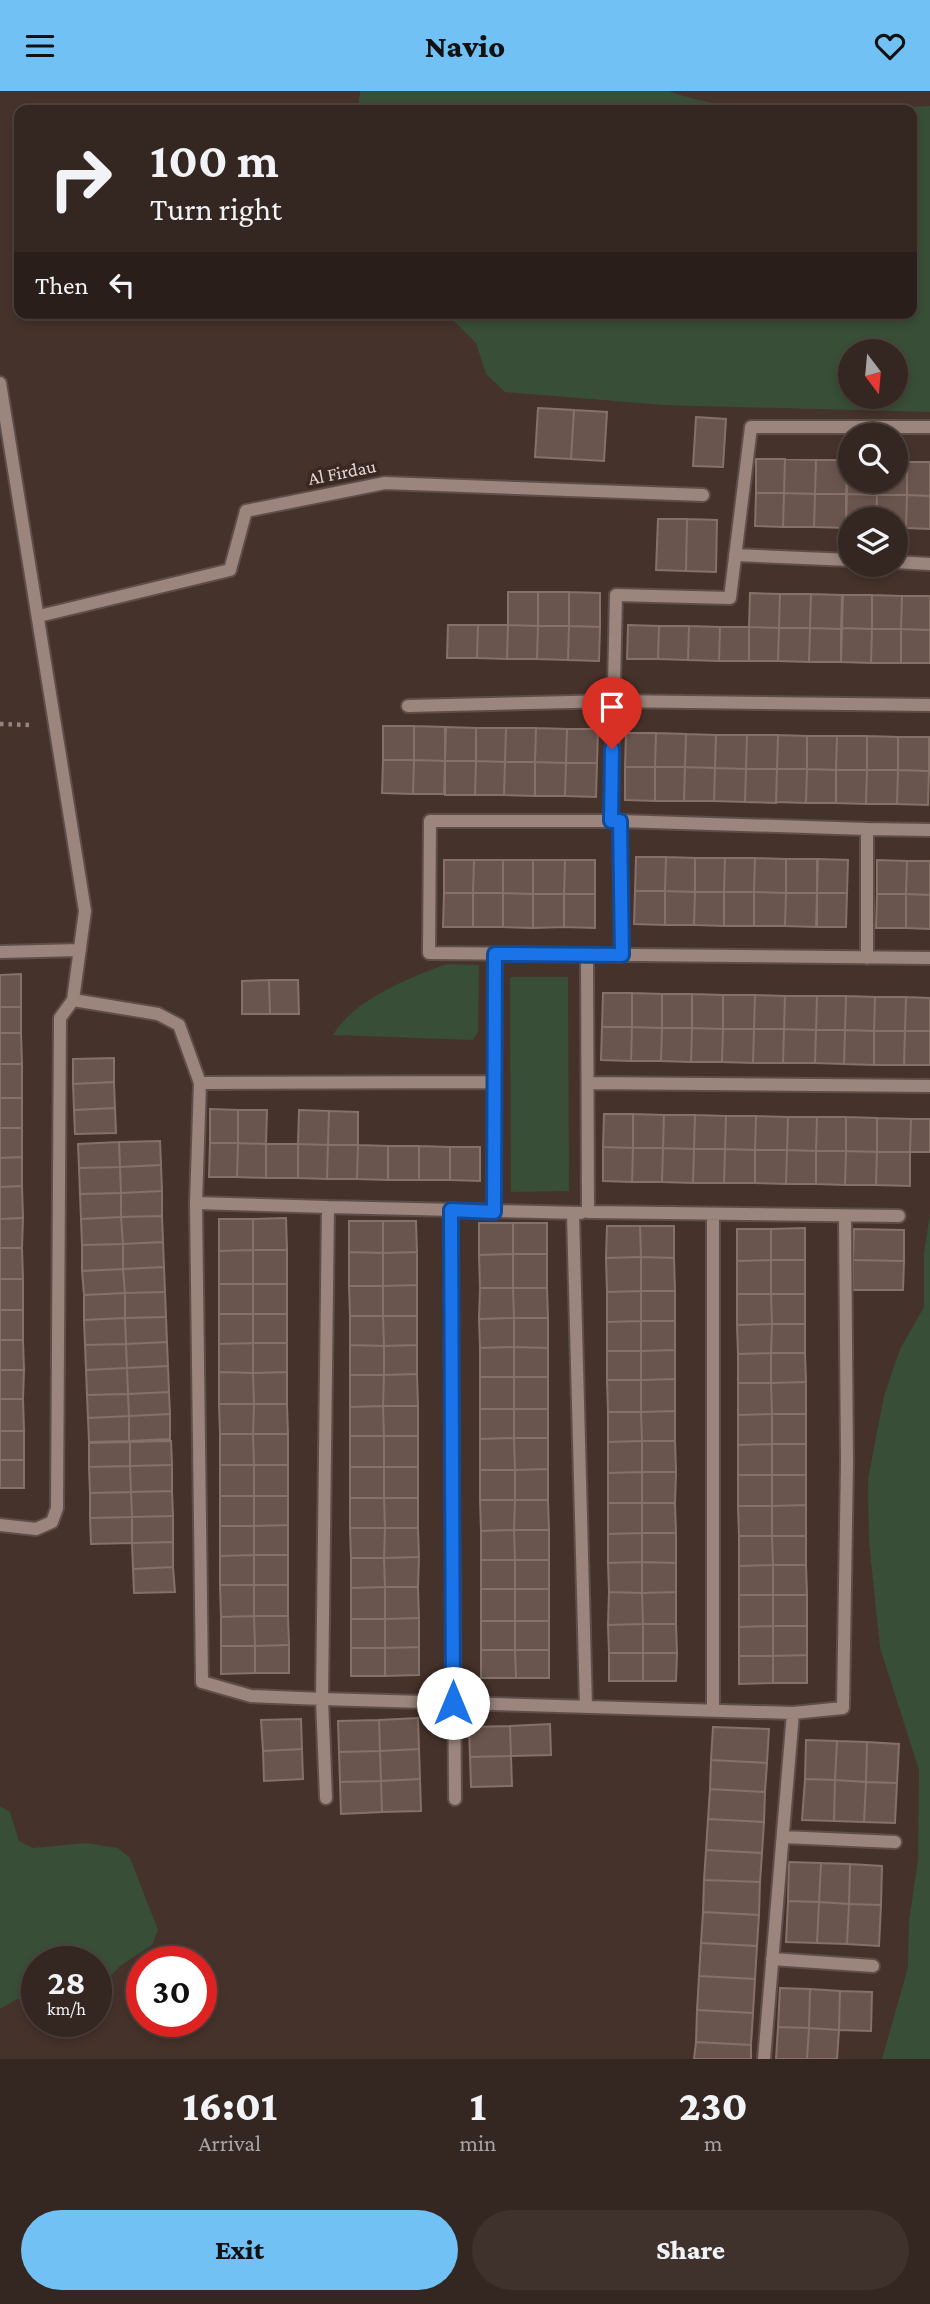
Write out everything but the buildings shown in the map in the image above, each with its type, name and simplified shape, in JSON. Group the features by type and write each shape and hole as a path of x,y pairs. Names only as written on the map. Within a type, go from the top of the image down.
{"street":[{"path":"0,383 85,911 73,1000 60,1018 57,1508 52,1523 36,1529 0,1525"},
{"path":"622,955 615,821 613,701 616,595 730,598 751,427 930,427"},
{"name":"Al Firdau","path":"39,616 230,570 246,511 385,483 703,495"},
{"path":"735,555 838,559"},
{"path":"908,563 930,564"},
{"path":"408,706 613,701 930,705"},
{"path":"930,830 615,821 430,821 429,953 930,958"},
{"path":"867,829 867,958"},
{"path":"0,952 80,950"},
{"path":"494,1212 495,954"},
{"path":"587,955 588,1212"},
{"path":"73,1000 158,1014 179,1025 200,1083 196,1203 202,1682 251,1696 793,1713 843,1708 847,1462 845,1217"},
{"path":"200,1083 495,1082"},
{"path":"589,1083 930,1086"},
{"path":"196,1203 573,1214 899,1216"},
{"path":"326,1798 322,1699 328,1207"},
{"path":"451,1210 455,1799"},
{"path":"573,1214 586,1707"},
{"path":"713,1215 713,1710"},
{"path":"764,2059 793,1713"},
{"path":"783,1837 895,1842"},
{"path":"772,1959 873,1966"}],"green space":[{"path":"360,91 669,91 704,101 734,105 359,105"},
{"path":"930,106 930,412 662,405 505,392 486,374 476,343 452,319 917,319 917,107"},
{"path":"447,964 479,965 478,1032 473,1040 333,1035 354,1011 368,1001 400,983"},
{"path":"510,977 568,977 569,1191 511,1192"},
{"path":"930,1214 930,2059 882,2059 908,1967 909,1921 918,1859 919,1770 880,1648 869,1542 868,1479 884,1396 900,1349 924,1307 924,1253"},
{"path":"0,1806 10,1812 19,1841 33,1848 86,1843 118,1848 130,1858 158,1930 150,1946 126,1946 126,1962 112,1974 112,1946 21,1946 21,1999 0,2009"}],"route":[{"path":"453,1703 451,1210 494,1212 495,954 622,955 620,821 611,821 612,749"}]}
